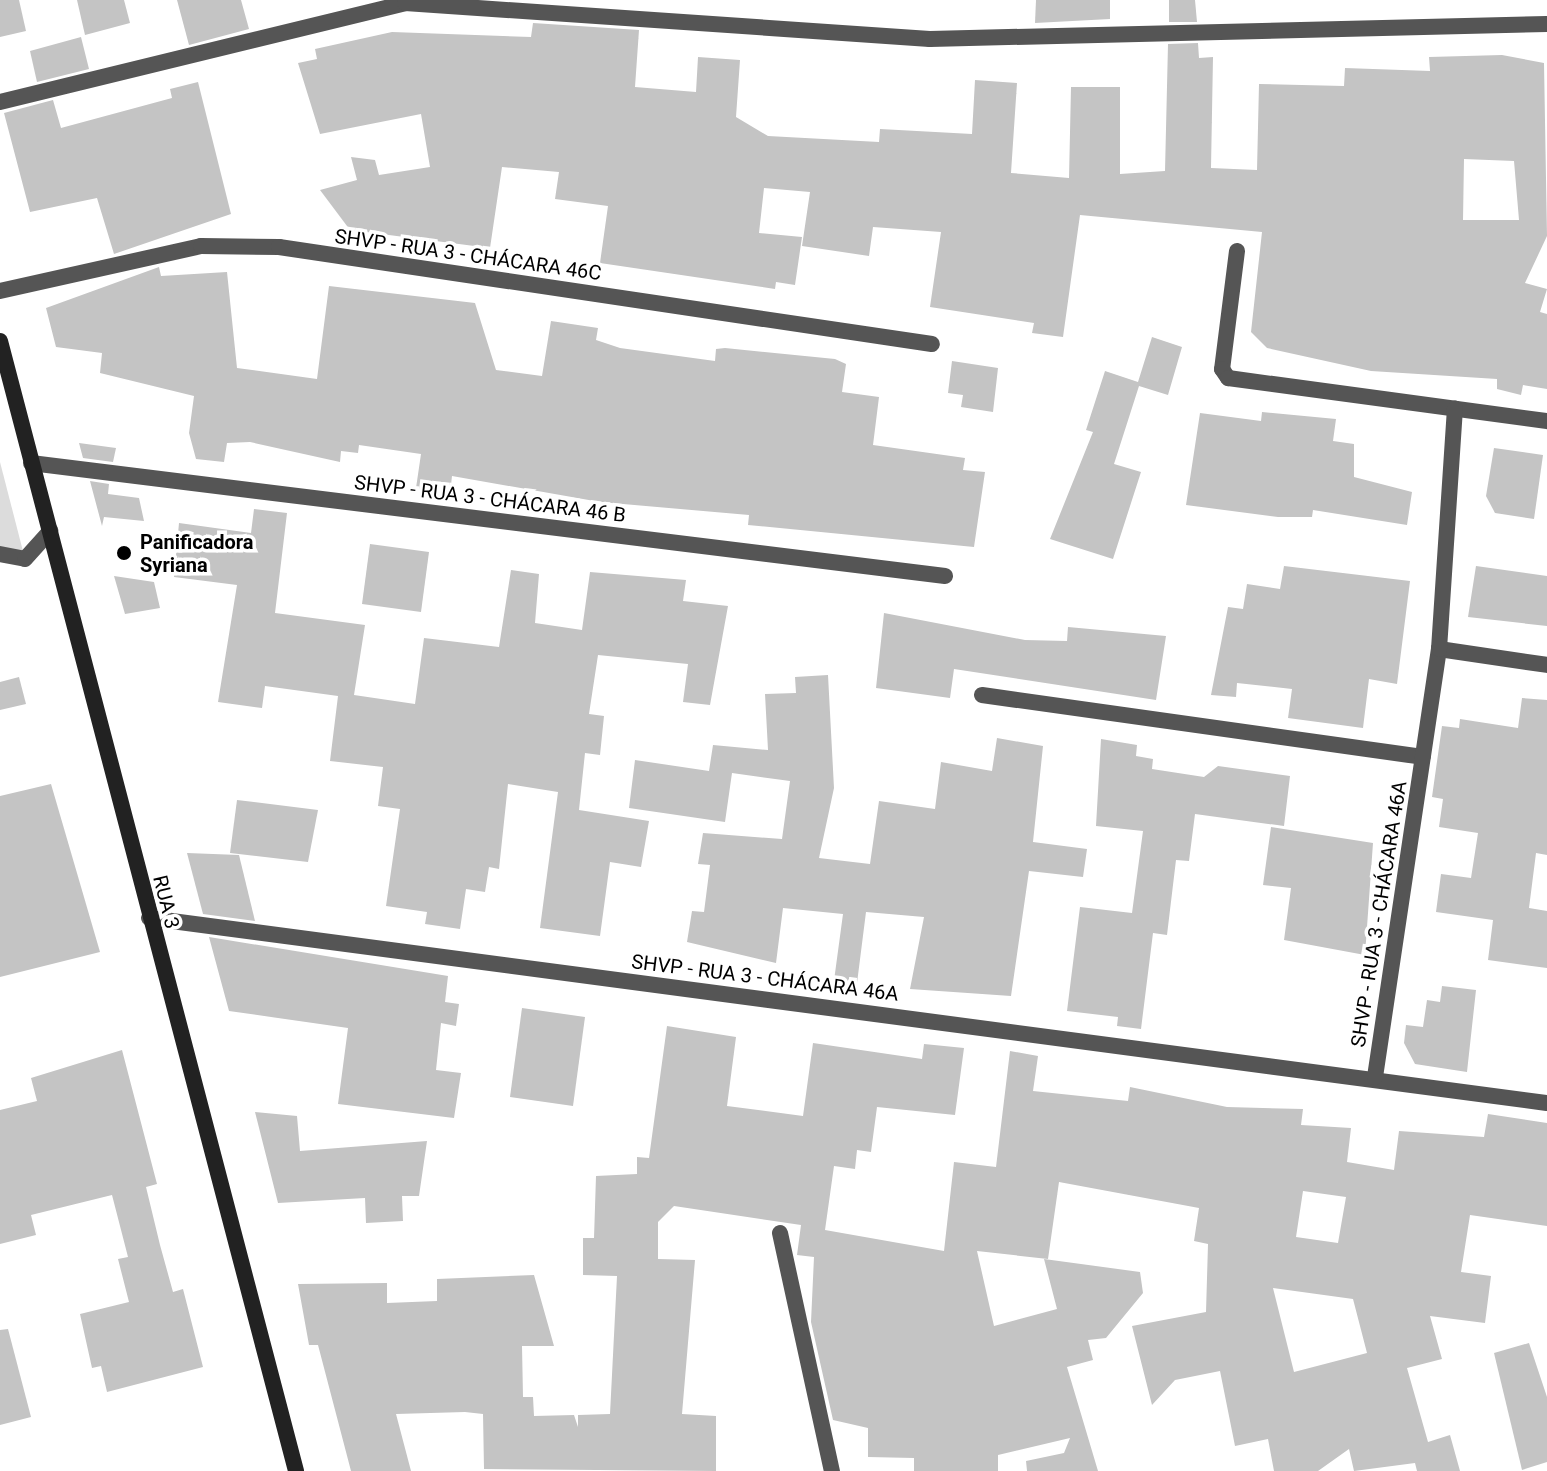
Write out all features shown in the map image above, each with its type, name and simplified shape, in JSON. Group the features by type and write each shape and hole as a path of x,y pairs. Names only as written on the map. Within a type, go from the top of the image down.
{"main road":[{"name":"RUA 3","path":"0,341 296,1471"}],"street":[{"path":"0,102 405,3 930,39 1547,24"},
{"name":"SHVP - RUA 3 - CHÁCARA 46C","path":"0,291 201,246 279,247 932,344"},
{"path":"1237,251 1222,369 1228,378 1547,421"},
{"name":"SHVP - RUA 3 - CHÁCARA 46A","path":"1375,1077 1439,649 1455,409"},
{"name":"SHVP - RUA 3 - CHÁCARA 46 B","path":"31,463 945,576"},
{"path":"0,554 25,559 50,531"},
{"path":"1439,649 1547,665"},
{"name":"SHVP - RUA 3 - CHÁCARA 46A","path":"982,695 1423,757"},
{"name":"SHVP - RUA 3 - CHÁCARA 46A","path":"149,918 1375,1077 1547,1103"},
{"path":"780,1233 832,1471"}],"shaded area":[{"path":"0,462 25,559 0,554"}],"building":[{"path":"0,0 19,0 26,31 0,37"},
{"path":"77,0 124,0 130,23 85,35"},
{"path":"177,0 241,0 249,29 189,45"},
{"path":"1036,0 1110,0 1110,19 1035,23"},
{"path":"1169,0 1195,0 1197,22 1169,22"},
{"path":"533,23 639,30 635,87 696,92 698,57 740,60 736,117 768,136 879,142 880,129 972,134 975,80 1017,83 1011,173 1069,178 1071,87 1120,87 1120,174 1165,171 1168,44 1198,43 1199,58 1213,57 1211,168 1257,170 1259,84 1344,86 1345,68 1430,71 1429,57 1502,55 1544,63 1547,236 1525,283 1547,289 1540,312 1547,314 1547,389 1523,385 1521,395 1497,389 1497,379 1371,371 1267,348 1251,332 1262,232 1080,215 1063,337 1032,333 1034,323 930,307 941,232 873,227 869,256 802,246 810,192 764,188 759,233 802,237 795,285 776,282 775,289 600,263 608,206 555,199 559,172 502,167 490,248 350,230 320,190 357,180 351,157 375,160 379,175 430,167 421,114 320,134 298,63 317,59 315,49 392,32 531,37","holes":["1464,159 1514,161 1519,220 1463,220"]},
{"path":"81,37 89,69 37,82 30,51"},
{"path":"198,82 231,214 114,254 97,198 30,212 4,113 53,100 61,128 172,98 170,89"},
{"path":"159,267 161,276 227,272 237,368 317,379 329,286 475,303 496,370 542,376 551,321 598,328 596,340 620,348 715,361 716,349 725,348 835,359 846,364 842,392 879,397 873,445 965,458 963,470 985,472 974,547 748,525 749,515 600,502 452,476 450,494 416,488 421,454 359,445 358,453 341,451 340,462 250,442 227,443 224,462 196,459 189,433 194,396 100,373 102,353 56,347 46,308"},
{"path":"1152,337 1182,347 1168,395 1139,386 1114,464 1141,472 1113,559 1050,539 1093,432 1086,430 1105,371 1138,382"},
{"path":"952,361 998,368 993,412 961,407 963,395 948,393"},
{"path":"1262,412 1336,419 1333,441 1354,444 1354,477 1412,492 1407,525 1313,510 1312,517 1278,517 1186,505 1200,413 1261,421"},
{"path":"79,443 116,448 113,462 83,458"},
{"path":"1494,448 1543,455 1534,519 1495,513 1486,496"},
{"path":"90,481 109,484 108,494 139,498 144,521 104,517 102,526"},
{"path":"254,509 287,513 275,613 365,625 354,695 415,704 424,638 499,647 511,570 539,574 535,623 582,630 590,572 686,580 683,601 728,606 710,705 683,702 688,664 598,655 589,714 604,716 600,755 585,753 579,810 649,821 641,867 610,862 600,936 540,928 558,792 508,784 499,869 489,867 485,892 466,889 460,929 425,924 427,912 386,906 400,809 378,806 383,767 330,761 338,696 265,686 262,708 218,702 237,585 174,577 179,523 251,533"},
{"path":"370,544 429,552 421,612 362,604"},
{"path":"1284,566 1410,581 1397,684 1369,679 1363,728 1288,718 1292,689 1237,683 1236,697 1211,695 1228,607 1243,609 1247,584 1280,589"},
{"path":"1476,566 1547,576 1547,626 1468,617"},
{"path":"114,576 154,582 160,608 125,614"},
{"path":"884,613 1025,640 1067,641 1068,627 1166,636 1156,700 954,669 950,698 876,688"},
{"path":"828,675 834,788 819,858 870,864 879,801 935,809 941,762 992,771 997,738 1043,746 1033,842 1087,849 1083,877 1029,871 1011,996 910,989 924,917 866,912 856,991 833,988 843,914 783,908 776,963 687,942 692,911 704,912 710,865 698,864 703,833 782,839 790,781 732,773 725,822 629,808 635,760 709,771 713,745 768,750 765,694 796,693 795,677"},
{"path":"19,677 26,704 0,710 0,682"},
{"path":"1522,698 1547,700 1547,855 1536,853 1529,908 1547,911 1547,968 1488,960 1493,920 1436,912 1441,874 1471,878 1478,833 1439,827 1443,799 1432,797 1442,726 1459,728 1460,719 1518,728"},
{"path":"1101,739 1137,745 1136,756 1153,759 1152,769 1204,777 1218,766 1290,776 1284,826 1195,814 1189,861 1176,860 1167,935 1153,933 1141,1029 1117,1026 1118,1017 1067,1011 1080,907 1132,913 1143,831 1096,826"},
{"path":"51,784 100,952 0,977 0,796"},
{"path":"237,800 318,810 308,862 230,853"},
{"path":"1271,827 1373,843 1365,955 1284,940 1291,888 1263,885"},
{"path":"187,853 239,855 255,921 203,914"},
{"path":"209,937 448,976 445,1002 459,1004 456,1026 441,1023 436,1070 461,1073 454,1118 338,1104 348,1028 229,1011"},
{"path":"1442,986 1476,990 1467,1072 1415,1064 1404,1043 1406,1025 1423,1027 1427,1000 1440,1002"},
{"path":"522,1008 585,1017 573,1106 510,1097"},
{"path":"667,1026 736,1037 727,1106 803,1116 813,1043 922,1059 924,1044 964,1048 955,1115 877,1107 871,1152 857,1150 855,1169 834,1166 825,1230 944,1251 954,1162 996,1167 1010,1051 1038,1056 1033,1091 1128,1101 1130,1087 1227,1107 1303,1109 1301,1125 1351,1128 1347,1162 1394,1170 1399,1131 1484,1137 1488,1114 1547,1123 1547,1226 1470,1215 1461,1272 1491,1276 1485,1323 1430,1316 1442,1359 1407,1368 1428,1442 1450,1435 1460,1471 1417,1471 1415,1463 1354,1471 1349,1449 1318,1471 1274,1471 1268,1439 1235,1446 1220,1371 1175,1380 1152,1405 1132,1326 1206,1312 1208,1244 1194,1241 1199,1208 1059,1182 1048,1259 977,1251 994,1326 1057,1309 1044,1259 1140,1272 1143,1293 1106,1338 1088,1340 1093,1360 1067,1367 1098,1471 1027,1471 1026,1461 1064,1453 1070,1438 998,1455 998,1471 914,1471 914,1458 868,1457 868,1428 833,1420 811,1322 814,1257 797,1255 801,1225 674,1206 658,1222 658,1259 695,1260 682,1414 716,1416 716,1471 484,1469 483,1414 465,1412 396,1414 411,1471 351,1471 318,1345 309,1345 298,1284 387,1283 387,1303 437,1301 437,1279 534,1275 554,1346 522,1346 523,1397 533,1397 534,1416 574,1415 578,1427 578,1415 610,1414 617,1276 583,1275 583,1238 594,1238 596,1176 637,1174 637,1157 649,1158","holes":["1303,1191 1346,1197 1338,1243 1296,1237","1273,1288 1353,1299 1367,1353 1294,1372"]},
{"path":"122,1050 157,1184 146,1187 160,1245 173,1292 183,1289 203,1367 107,1392 101,1366 92,1368 80,1314 129,1302 118,1259 128,1257 112,1195 31,1215 36,1235 0,1244 0,1110 37,1101 31,1078"},
{"path":"255,1112 297,1116 300,1151 427,1141 419,1196 402,1196 403,1221 366,1223 365,1198 278,1203"},
{"path":"8,1329 31,1417 0,1425 0,1330"},
{"path":"1529,1343 1547,1397 1547,1462 1522,1470 1494,1353"}],"place":[{"name":"Panificadora Syriana","path":"124,553"}]}
